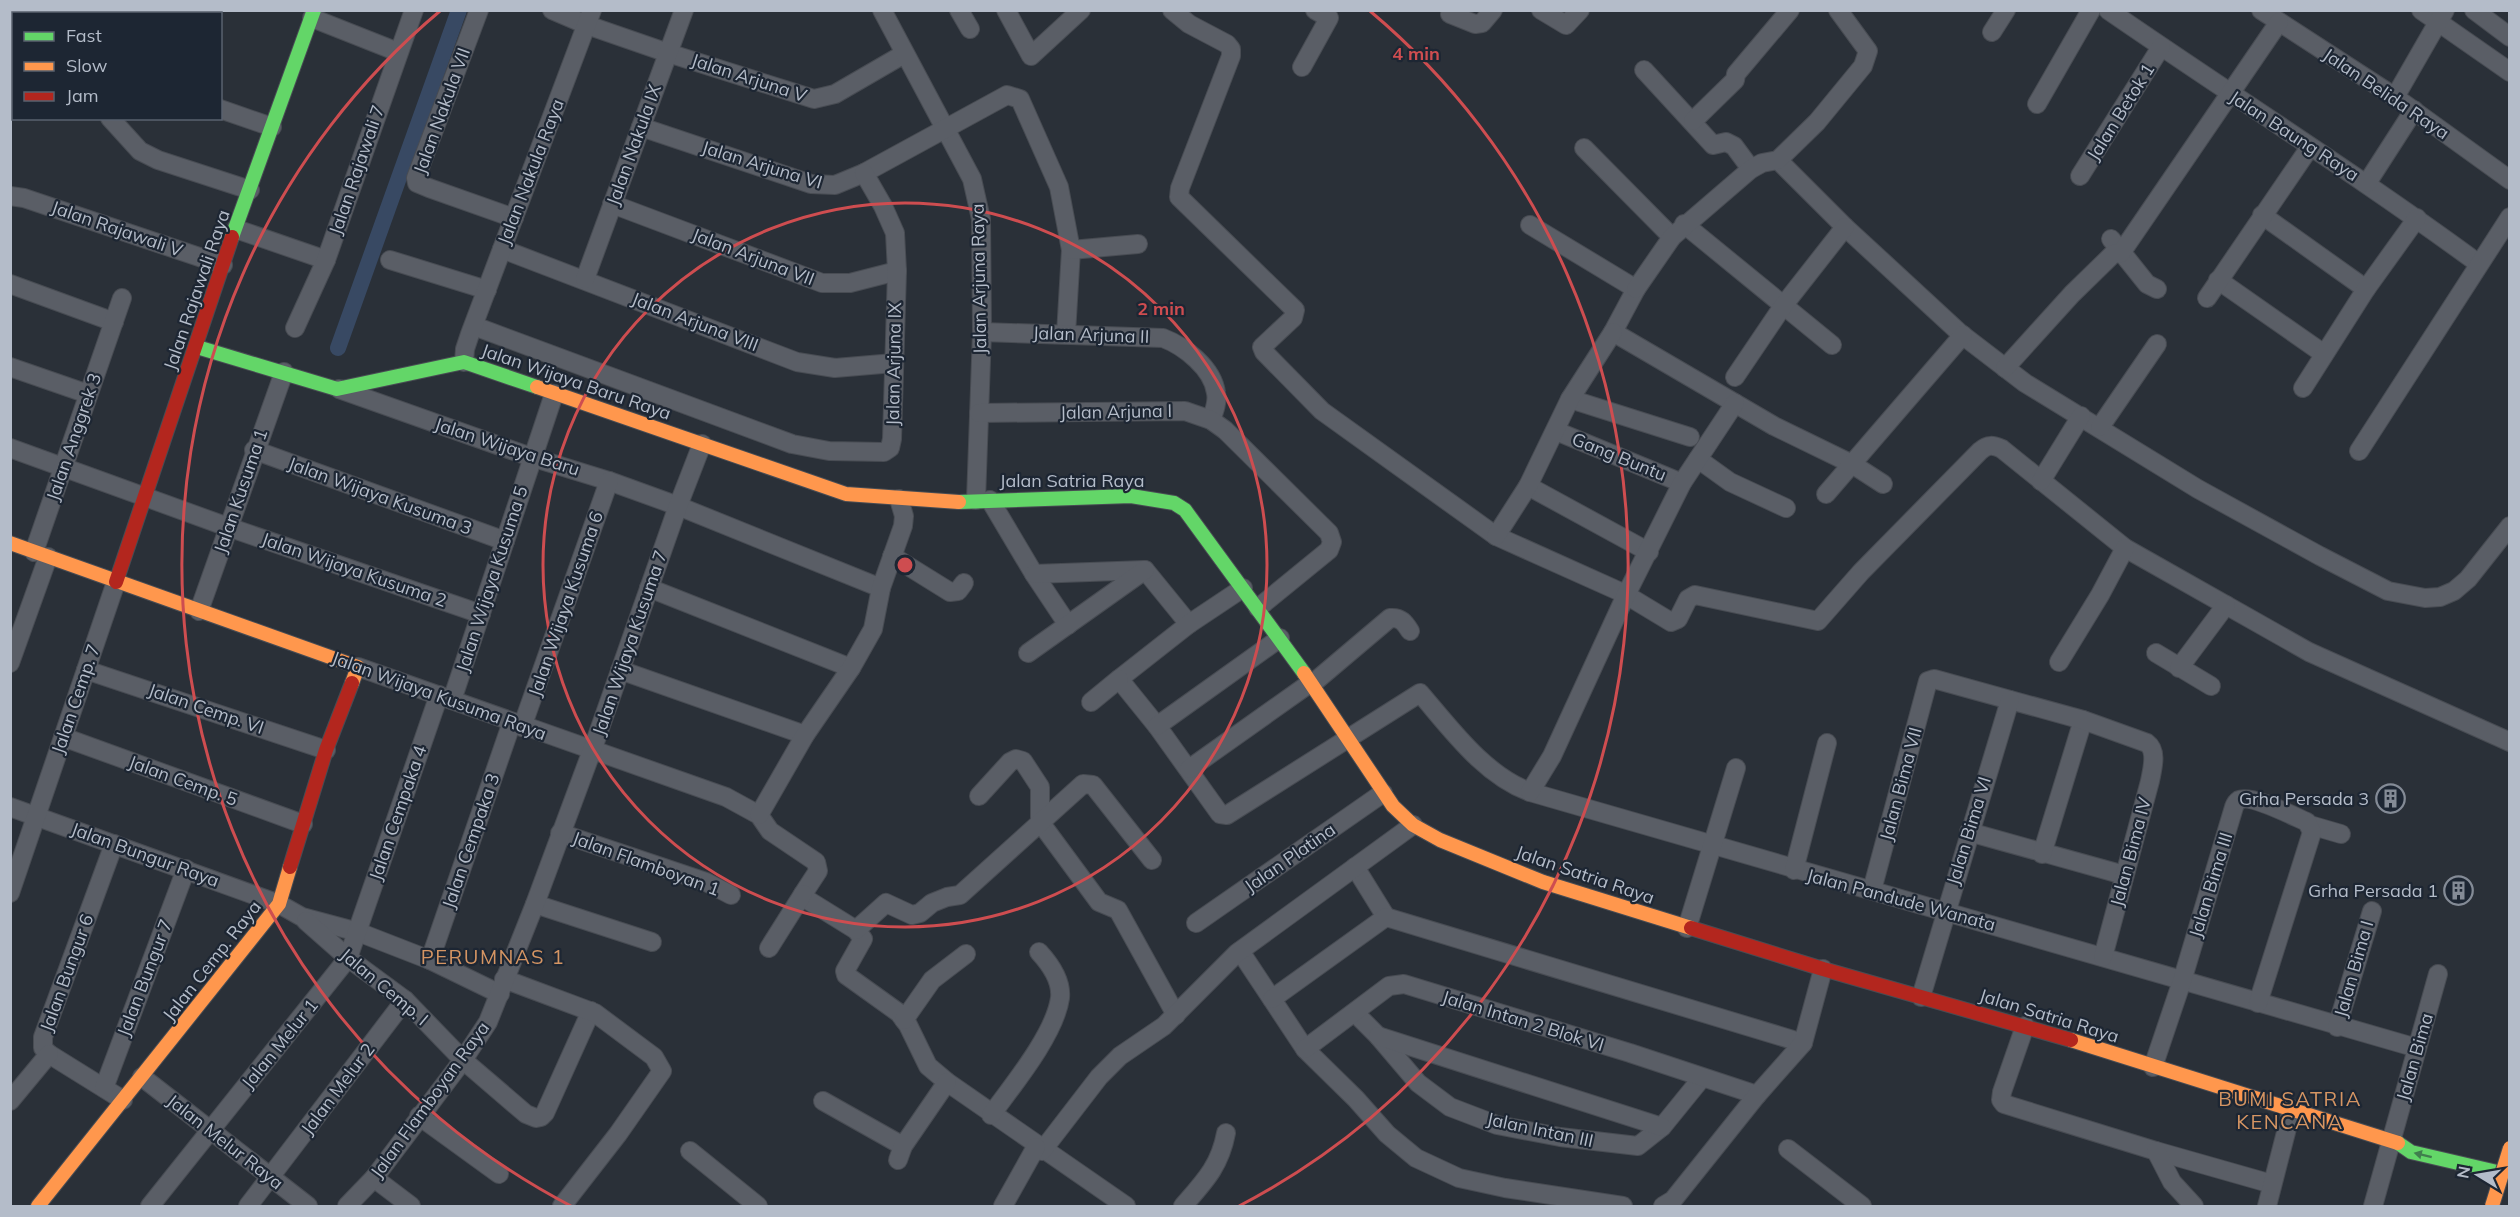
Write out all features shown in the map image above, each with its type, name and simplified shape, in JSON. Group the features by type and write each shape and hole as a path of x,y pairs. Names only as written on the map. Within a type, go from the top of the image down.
{"main road":[{"name":"Jalan Rajawali Raya","path":"116,582 197,347 203,319 313,14"},
{"name":"Jalan Wijaya Baru Raya","path":"197,347 337,389 468,343 554,394 846,494 903,499"},
{"name":"Jalan Satria Raya","path":"903,499 948,502 1131,496 1174,503 1185,510 1280,638 1383,792 1413,825 1464,850 1543,882 1687,928 2025,1026 2392,1140 2411,1152 2502,1169"},
{"name":"Jalan Wijaya Kusuma Raya","path":"10,543 358,667"},
{"name":"Jalan Cemp. Raya","path":"38,1206 279,904 326,750 358,667"},
{"name":"Jalan Satria Raya","path":"2392,1140 2413,1137"},
{"path":"2492,1206 2510,1148"},
{"name":"Jalan Satria Raya","path":"2461,1149 2502,1169"}],"street":[{"name":"Jalan Rajawali 7","path":"295,328 326,260 414,10"},
{"name":"Jalan Nakula VII","path":"479,10 416,178 417,183 429,188 514,218"},
{"name":"Jalan Arjuna V","path":"552,10 590,18 668,53 814,99 835,94 904,54"},
{"name":"Jalan Nakula IX","path":"585,279 684,10"},
{"name":"Jalan Arjuna Raya","path":"882,10 944,131 972,179 978,201 981,219 983,500"},
{"path":"959,10 970,29"},
{"path":"1006,10 1031,56 1081,10"},
{"path":"1172,10 1189,24 1227,44 1231,49 1231,56 1180,188 1179,197 1295,310 1293,318 1262,347 1264,352 1322,411 1496,536 1626,595 1671,622 1678,619 1688,599 1695,596 1818,621 1861,572 1984,447 1994,445 2002,449 2125,548 2309,652 2510,742"},
{"path":"1302,67 1329,18 1315,10"},
{"path":"1450,14 1475,24 1482,23 1493,10"},
{"path":"1540,10 1566,26 1580,10"},
{"path":"1693,122 1734,80 1736,74 1790,10"},
{"path":"1496,536 1528,486 1570,399 1613,332 1636,289 1678,231 1751,168 1778,160 1817,122 1863,66 1868,51 1860,37 1838,10"},
{"path":"1992,32 2006,10"},
{"path":"2037,104 2091,10"},
{"name":"Jalan Baung Raya","path":"2108,10 2229,93 2367,183 2479,264"},
{"name":"Jalan Belida Raya","path":"2261,10 2395,97 2510,180"},
{"path":"2421,10 2442,16 2510,72"},
{"path":"2474,10 2510,37"},
{"path":"313,14 398,52"},
{"path":"2395,97 2442,16"},
{"name":"Jalan Nakula Raya","path":"468,343 590,18"},
{"path":"2006,368 2080,286 2113,254 2116,246 2280,22"},
{"name":"Jalan Betok 1","path":"2080,176 2161,47"},
{"path":"1644,70 1713,145 1726,142 1734,146 1751,168"},
{"name":"Jalan Arjuna VI","path":"641,127 811,184 835,185 864,173 1007,95 1020,99 1059,187 1071,250 1066,334"},
{"path":"222,110 272,127"},
{"path":"2367,183 2414,111"},
{"path":"116,121 140,152 250,190"},
{"path":"2207,298 2310,147"},
{"path":"1584,148 1678,231 1783,306 1832,345"},
{"path":"1778,160 1845,227 1963,335 2025,383 2239,511 2388,591 2402,595 2434,598 2454,591 2468,579 2510,526"},
{"name":"Jalan Arjuna IX","path":"468,343 792,444 829,451 884,452 890,448 892,439 897,271 895,233 864,173"},
{"name":"Jalan Rajawali V","path":"10,196 24,198 223,265"},
{"name":"Jalan Arjuna VII","path":"612,204 822,283 850,283 897,271"},
{"path":"2262,215 2367,289"},
{"path":"2359,451 2510,217"},
{"path":"2303,388 2367,289 2417,218"},
{"path":"1530,225 1636,289"},
{"path":"1735,377 1783,306 1845,227"},
{"path":"236,229 326,260"},
{"path":"1071,250 1138,244"},
{"path":"2116,246 2146,284 2157,289"},
{"name":"Jalan Arjuna VIII","path":"502,249 798,362 835,368 894,363"},
{"path":"390,260 487,290"},
{"path":"2218,280 2324,354"},
{"path":"10,284 114,322"},
{"name":"Jalan Anggrek 3","path":"10,663 41,555 63,466 122,298"},
{"name":"Jalan Arjuna II","path":"982,332 1162,338 1171,341 1204,368 1213,380 1217,394 1211,420"},
{"path":"1613,332 1774,426 1852,464 1883,484"},
{"path":"1826,494 1963,335"},
{"path":"2100,427 2157,344"},
{"path":"10,367 88,394"},
{"name":"Jalan Kusuma 1","path":"199,611 254,450 284,372"},
{"name":"Jalan Wijaya Baru","path":"337,389 531,458 609,481 678,506 881,588"},
{"name":"Jalan Wijaya Kusuma 5","path":"445,697 481,614 554,394"},
{"path":"1570,399 1690,437"},
{"path":"1530,792 1552,756 1626,595 1682,483 1735,403"},
{"name":"Jalan Arjuna I","path":"983,413 1185,411 1211,420 1225,430 1329,533 1331,544 1329,550 1258,608"},
{"path":"2041,481 2081,416"},
{"name":"Gang Buntu","path":"1556,431 1682,483"},
{"name":"Jalan Wijaya Kusuma 7","path":"592,751 702,444"},
{"name":"Jalan Wijaya Kusuma 2","path":"10,448 145,495 228,527 481,614"},
{"name":"Jalan Wijaya Kusuma 3","path":"254,450 505,542"},
{"path":"1698,459 1730,482 1786,508"},
{"name":"Jalan Wijaya Kusuma 6","path":"517,725 609,481"},
{"path":"1528,486 1649,552"},
{"path":"759,815 805,735 851,668 873,629 881,588 903,526 903,499"},
{"path":"983,500 1068,625"},
{"path":"2059,662 2100,595 2125,548"},
{"path":"892,556 950,592 958,591 964,583"},
{"path":"1034,574 1144,570"},
{"path":"1144,570 1189,624"},
{"path":"1028,653 1144,570"},
{"name":"Jalan Cemp. 7","path":"10,893 116,582"},
{"path":"649,588 851,668"},
{"path":"1091,702 1189,624 1243,588"},
{"path":"2179,668 2226,605"},
{"path":"1189,770 1312,684 1390,618 1397,618 1404,622 1410,632"},
{"path":"1157,726 1280,638"},
{"path":"2156,653 2211,686"},
{"name":"Jalan Wijaya Kusuma Raya","path":"358,667 726,797 759,815 770,831 816,862 818,871 769,948"},
{"name":"Jalan Cemp. VI","path":"86,670 326,750"},
{"path":"620,670 805,735"},
{"path":"1119,679 1157,726 1215,809 1227,815 1348,738"},
{"name":"Jalan Bima VII","path":"1872,890 1926,686 1932,679 2010,700"},
{"name":"Jalan Pandude Wanata","path":"1348,738 1420,693 1470,750 1518,788 1713,844 1794,870 1872,890 2337,1027 2417,1048"},
{"name":"Jalan Cempaka 4","path":"348,958 445,697"},
{"path":"2010,700 2083,720 2043,854"},
{"name":"Jalan Bima VI","path":"1921,997 2010,700"},
{"name":"Jalan Bima IV","path":"2083,720 2152,746 2153,757 2150,781 2103,957"},
{"name":"Jalan Cempaka 3","path":"430,960 517,725"},
{"name":"Jalan Cemp. 5","path":"63,737 303,824"},
{"path":"1794,870 1827,743"},
{"name":"Jalan Flamboyan Raya","path":"347,1206 374,1178 463,1060 488,1022 592,751"},
{"path":"979,796 1010,762 1016,759 1023,761 1040,786 1040,822 1099,902 1119,912 1176,1015"},
{"path":"1687,928 1736,768"},
{"path":"856,930 886,903 912,915 920,913 932,903 947,897 960,896 1083,784 1093,785 1152,860"},
{"name":"Jalan Platina","path":"1196,923 1383,792"},
{"name":"Jalan Bima III","path":"2153,1067 2182,981 2235,805 2239,800 2245,799 2282,811 2310,825 2342,834"},
{"name":"Jalan Bungur Raya","path":"10,807 279,904"},
{"path":"1003,1206 1039,1149 1113,1063 1164,1026 1240,951 1413,825"},
{"path":"2258,1003 2310,839 2310,825"},
{"path":"1969,832 2124,875"},
{"name":"Jalan Flamboyan 1","path":"560,833 705,882 731,895"},
{"name":"Jalan Bungur 6","path":"114,844 43,1037 43,1048 123,1100"},
{"path":"1354,867 1386,917 1803,1043"},
{"name":"Jalan Bungur 7","path":"105,1088 186,869"},
{"path":"804,894 809,902 856,930 863,939 844,971 846,975 898,1013 914,1036 928,1066 1039,1149 1126,1206"},
{"name":"Jalan Cemp. I","path":"279,904 302,918 348,958 405,1000 463,1060 526,1114 536,1118 545,1113 591,1011"},
{"path":"535,904 652,942"},
{"name":"Jalan Bima I","path":"2337,1027 2372,911"},
{"path":"1272,999 1386,917"},
{"name":"Jalan Cemp. I","path":"302,918 358,932 502,986 591,1011 654,1057 662,1071 612,1142 562,1206"},
{"path":"1240,951 1305,1049 1387,1134 1416,1158 1459,1178 1505,1188 1623,1206"},
{"path":"991,1115 1047,1033 1054,1017 1060,996 1057,976 1039,952"},
{"path":"904,1020 932,980 966,954"},
{"name":"Jalan Melur 1","path":"150,1206 348,958"},
{"path":"1663,1206 1673,1200 1757,1095 1803,1043 1823,969"},
{"name":"Jalan Bima","path":"2373,1206 2438,974"},
{"name":"Jalan Intan 2 Blok VI","path":"1305,1049 1389,986 1404,984 1630,1053 1701,1079 1757,1095"},
{"name":"Jalan Melur 2","path":"248,1206 405,1000"},
{"name":"Jalan Intan III","path":"1355,1013 1418,1083 1450,1107 1497,1125 1560,1137 1638,1146 1662,1127 1701,1079"},
{"path":"2025,1026 2002,1092 2001,1100 2004,1104 2272,1184"},
{"path":"1378,1036 1662,1127"},
{"path":"10,1101 49,1054"},
{"name":"Jalan Melur Raya","path":"142,1077 308,1206"},
{"path":"823,1101 901,1153 947,1082"},
{"path":"2266,1206 2292,1109"},
{"path":"419,1116 499,1174"},
{"path":"1183,1206 1221,1157 1226,1133"},
{"path":"1788,1149 1862,1206"},
{"path":"690,1151 758,1206"},
{"path":"2156,1151 2172,1182 2194,1206"},
{"path":"374,1178 411,1206"}],"waterway":[{"path":"338,348 459,10"}],"traffic: fast":[{"path":"232,237 314,10"},
{"path":"197,347 337,389 464,362 537,387"},
{"path":"959,502 1131,496 1174,503 1185,510 1304,673"},
{"path":"2398,1143 2411,1152 2497,1172"}],"traffic: slow":[{"path":"537,387 846,494 959,502"},
{"path":"10,543 358,667 352,683"},
{"path":"1304,673 1393,806 1413,825 1440,840 1543,882 1691,928"},
{"path":"38,1206 279,904 290,867"},
{"path":"2071,1040 2398,1143"},
{"path":"2492,1206 2510,1148"}],"traffic: jam":[{"path":"116,582 232,237"},
{"path":"290,867 326,750 352,683"},
{"path":"1691,928 1823,969 2071,1040"}],"place":[{"name":"Grha Persada 3","path":"2390,799"},
{"name":"Grha Persada 1","path":"2459,891"}],"district":[{"name":"PERUMNAS 1","path":"493,957"},
{"name":"BUMI SATRIA KENCANA","path":"2290,1110"}]}
